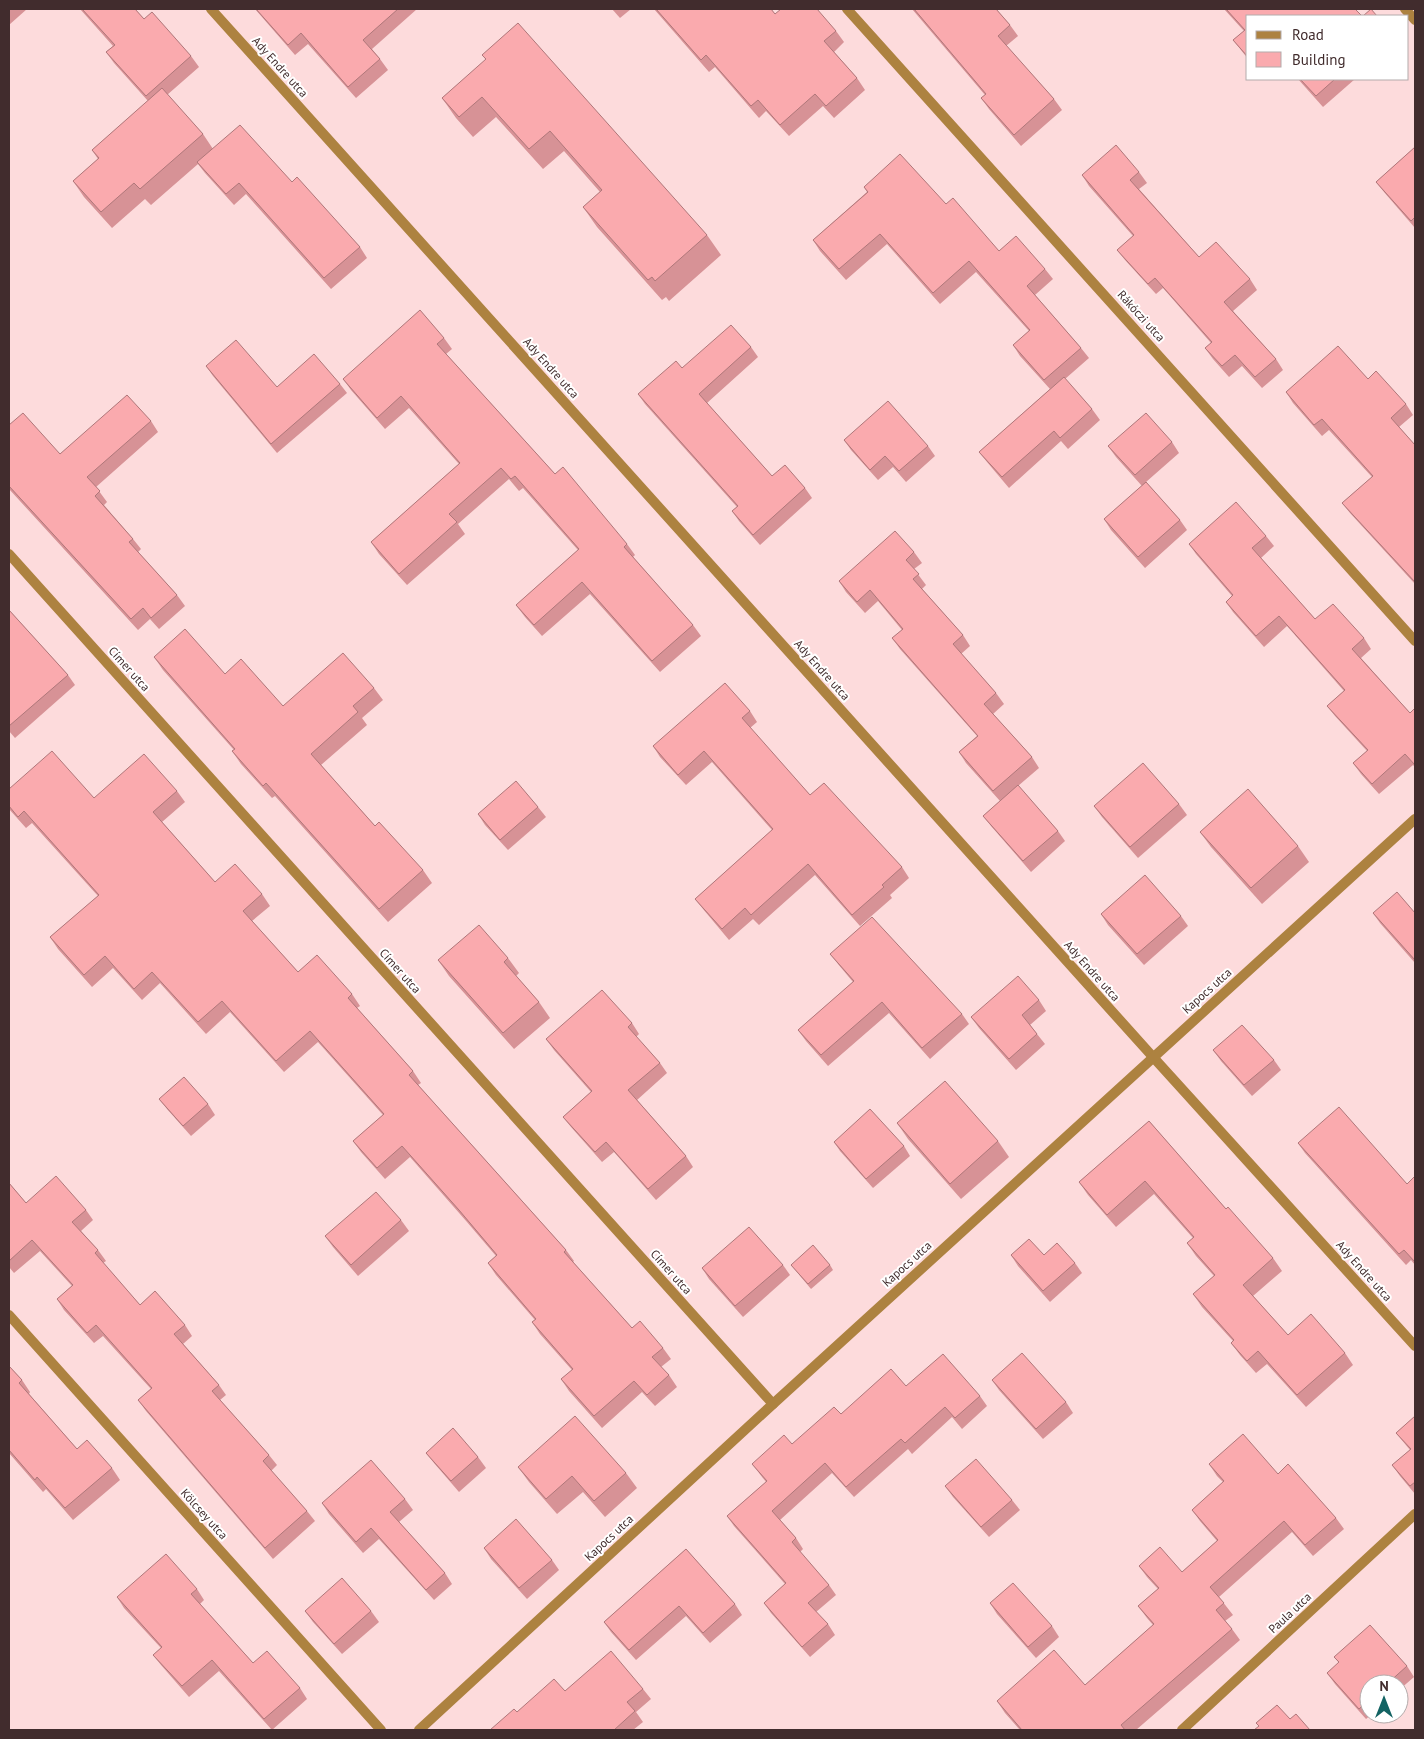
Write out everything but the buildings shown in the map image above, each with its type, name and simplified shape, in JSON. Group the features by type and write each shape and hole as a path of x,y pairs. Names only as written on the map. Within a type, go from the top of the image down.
{"street":[{"name":"Ady Endre utca","path":"211,9 1415,1346"},
{"name":"Rákóczi utca","path":"847,9 1415,641"},
{"path":"1405,9 1415,20"},
{"name":"Címer utca","path":"9,554 773,1404"},
{"name":"Kapocs utca","path":"419,1730 773,1404 1415,819"},
{"name":"Kölcsey utca","path":"9,1315 381,1730"},
{"name":"Paula utca","path":"1182,1730 1415,1514"}]}
